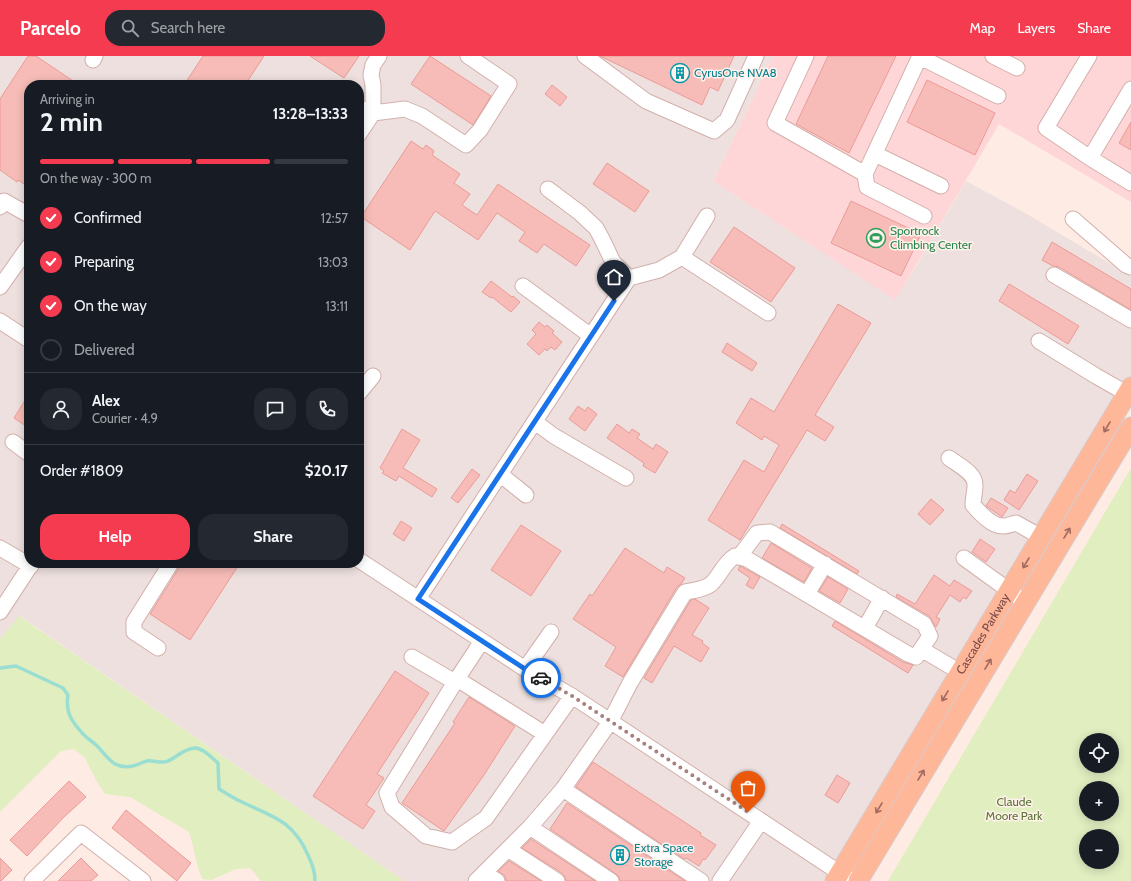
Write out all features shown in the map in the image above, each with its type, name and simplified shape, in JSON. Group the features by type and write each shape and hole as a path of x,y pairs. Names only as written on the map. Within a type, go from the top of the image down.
{"main road":[{"name":"Cascades Parkway","path":"842,878 960,672 1130,392"},
{"name":"Cascades Parkway","path":"858,881 1131,427"}],"street":[{"path":"364,126 373,113 373,85 371,75 373,65 379,56"},
{"path":"364,110 373,113 405,109 422,116 466,145 480,130 509,84 468,56"},
{"path":"585,56 646,100 714,131 727,120 756,56"},
{"path":"806,56 774,123 865,174"},
{"path":"993,56 1017,68"},
{"path":"1089,56 1046,128 1090,158 1131,182"},
{"path":"924,216 867,187 865,174 920,57 998,96"},
{"path":"1090,158 1131,89"},
{"path":"875,154 941,186"},
{"path":"548,188 580,213 596,228 613,262 629,278"},
{"path":"0,207 4,201 24,212"},
{"path":"418,599 501,475 629,278 659,270 682,257 707,216"},
{"path":"1073,219 1126,265 1131,267"},
{"path":"0,287 24,253"},
{"path":"682,257 768,313"},
{"path":"1054,275 1131,320"},
{"path":"523,286 591,336"},
{"path":"0,321 24,337"},
{"path":"1039,341 1130,392"},
{"path":"364,387 373,376"},
{"path":"535,422 554,436 626,478"},
{"path":"13,442 24,450"},
{"path":"949,458 973,476 976,484 973,505 981,514 995,524 1003,526 1016,523 1041,537"},
{"path":"501,475 526,495"},
{"path":"480,877 530,827 564,789 610,722 630,683 686,592 694,591 712,584 723,566 733,558 739,557 747,559 908,654 916,657 930,636 924,624 770,532 757,533 739,557"},
{"path":"0,548 24,560"},
{"path":"964,558 1025,602"},
{"path":"364,563 525,669 572,696 761,821 842,878"},
{"path":"807,594 825,564"},
{"path":"0,612 29,568"},
{"path":"158,648 134,632 134,622 168,568"},
{"path":"865,628 882,598"},
{"path":"525,669 550,632"},
{"path":"482,640 387,792 392,807 426,836 452,842 486,818 572,696"},
{"path":"921,649 960,672"},
{"path":"412,657 456,680 545,734"},
{"path":"564,789 701,881"},
{"path":"720,881 761,821"},
{"path":"530,827 611,881"},
{"path":"32,881 81,832 143,881"},
{"path":"508,849 557,881"},
{"path":"480,877 497,881"}],"shaded area":[{"path":"0,56 773,56 713,181 895,300 966,181 1025,213 1131,276 1131,387 835,881 404,881 20,616 0,639"},
{"path":"773,56 1131,56 1131,202 999,124 895,301 713,181"}],"green space":[{"name":"Claude Moore Park","path":"1131,468 1131,881 888,881"},
{"path":"19,616 404,881 261,881 250,868 236,869 211,880 202,879 189,832 130,797 105,794 85,758 74,749 61,751 0,812 0,639"}],"building":[{"path":"28,56 36,56 72,80 24,80 24,184 18,180 17,182 0,170 0,99"},
{"path":"203,56 264,56 248,80 187,80"},
{"path":"310,56 359,56 344,78"},
{"path":"430,56 491,96 473,125 411,84"},
{"name":"CyrusOne NVA8","path":"600,56 734,56 718,91 710,87 702,105"},
{"path":"828,56 896,56 849,153 796,124"},
{"path":"927,80 995,113 975,155 907,122"},
{"path":"552,85 567,97 560,106 545,94"},
{"path":"1131,122 1131,150 1119,143"},
{"path":"411,141 423,149 426,145 434,151 432,155 460,174 454,183 470,194 462,205 477,215 498,184 590,245 576,266 544,244 537,253 519,241 525,232 497,213 478,240 435,211 410,250 364,219 364,212"},
{"path":"607,163 649,191 635,212 593,184"},
{"name":"Sportrock Climbing Center","path":"851,201 921,234 901,276 831,243"},
{"path":"734,227 795,268 771,302 710,262"},
{"path":"1052,242 1131,289 1131,310 1059,267 1053,266 1042,260"},
{"path":"491,281 520,302 511,312 492,297 491,298 482,292"},
{"path":"1009,284 1079,326 1068,344 999,301"},
{"path":"838,304 871,323 815,415 834,427 825,441 807,430 740,540 708,520 744,460 764,472 779,445 764,436 762,440 736,423 751,398 774,412"},
{"path":"539,322 545,327 547,325 554,331 552,333 562,342 555,350 551,347 547,351 545,349 539,355 527,344 536,334 532,330"},
{"path":"727,343 757,363 752,371 722,352"},
{"path":"24,402 24,425 14,418"},
{"path":"578,406 585,411 588,407 597,414 585,431 569,419"},
{"path":"617,424 629,433 632,429 640,434 637,438 653,449 656,444 668,452 655,473 643,466 644,463 607,438"},
{"path":"402,429 420,440 403,468 437,489 432,497 399,476 396,481 382,473 384,471 380,468"},
{"path":"472,469 480,475 458,503 451,498"},
{"path":"1027,474 1038,481 1019,510 1004,500 1010,490 1015,493"},
{"path":"991,498 1008,508 1002,517 986,506"},
{"path":"931,499 944,510 930,525 918,514"},
{"path":"401,521 412,528 404,541 393,534"},
{"path":"782,524 859,571 857,574 780,528"},
{"path":"521,525 561,551 531,596 491,570"},
{"path":"980,539 995,549 986,562 972,552"},
{"path":"771,543 812,568 804,582 762,558"},
{"path":"625,548 664,573 667,567 685,578 677,587 623,677 605,666 616,647 573,619 590,594 592,596"},
{"path":"740,566 760,577 753,589 746,585 750,578 738,570"},
{"path":"179,568 237,568 190,640 150,614"},
{"path":"934,575 950,586 954,580 972,591 966,599 963,597 960,602 950,595 936,617 940,619 936,627 929,616 896,597 897,594 915,604"},
{"path":"828,577 848,589 840,603 819,591"},
{"path":"695,599 709,608 692,635 703,641 702,643 709,648 701,662 674,646 652,683 644,678 691,600"},
{"path":"835,621 903,662 913,665 908,673 832,626"},
{"path":"395,671 429,693 377,774 384,778 366,805 375,811 363,829 313,796"},
{"path":"469,697 515,726 484,775 444,831 402,803 455,723 453,722"},
{"path":"593,762 701,833 700,835 716,845 705,860 703,859 699,866 686,858 684,859 576,787"},
{"path":"837,775 850,783 838,803 825,795"},
{"path":"69,781 86,797 64,817 27,856 10,840"},
{"name":"Extra Space Storage","path":"567,803 685,881 620,881 616,874 550,829"},
{"path":"126,810 191,863 177,881 112,828"},
{"path":"531,839 595,881 566,881 562,873 522,848"},
{"path":"0,858 12,870 1,881 0,881"},
{"path":"81,858 98,875 91,881 58,881"},
{"path":"509,861 541,881 506,881 505,876 498,871"}],"waterway":[{"path":"0,668 16,666 63,688 68,695 67,701 70,717 76,726 100,749 107,758 115,764 126,767 135,766 147,761 166,762 191,748 198,748 204,751 218,763 219,789 237,800 280,820 295,834 302,843 311,861 315,881"}],"way so far":[{"path":"541,678 572,696 748,812"}],"place":[{"name":"CyrusOne NVA8","path":"680,73"},
{"name":"Sportrock Climbing Center","path":"876,238"},
{"name":"Extra Space Storage","path":"620,855"}],"route":[{"path":"541,678 418,599 501,475 614,301"}]}
